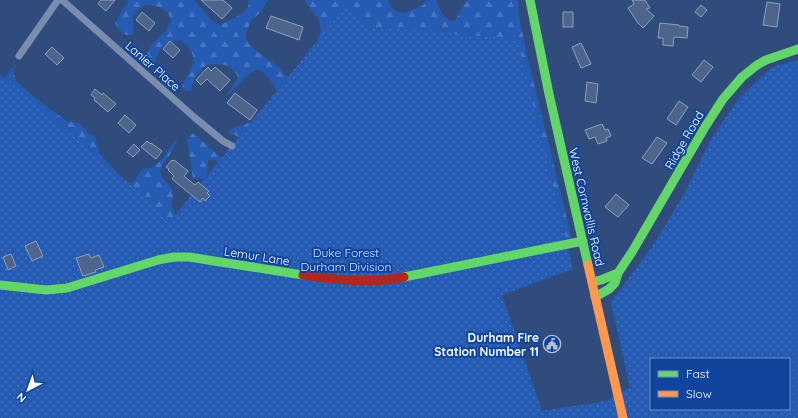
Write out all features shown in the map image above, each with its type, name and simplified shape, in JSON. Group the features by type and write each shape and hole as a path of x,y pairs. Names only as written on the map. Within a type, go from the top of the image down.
{"street":[{"path":"19,56 58,0"},
{"name":"Lanier Place","path":"62,0 194,117 222,141 232,146"},
{"name":"West Cornwallis Road","path":"530,0 549,94 623,418"},
{"name":"Ridge Road","path":"595,297 609,289 615,282 618,274 723,99 742,77 757,65 798,48"},
{"name":"Lemur Lane","path":"0,286 46,290 67,288 158,260 174,257 189,257 326,279 358,281 381,280 401,278 583,241"},
{"path":"592,282 618,274"}],"green space":[{"path":"125,0 194,0 213,22 220,25 238,16 248,8 249,0 268,0 261,12 251,21 246,33 246,39 254,49 281,69 286,76 293,78 298,75 309,51 317,41 321,31 319,20 304,0 388,0 395,11 404,13 422,6 426,0 436,0 447,19 454,22 467,0 518,0 519,16 527,55 572,239 209,259 3,83 9,71 17,63 13,71 16,81 44,105 67,121 80,124 89,134 95,136 99,153 124,180 131,183 143,169 151,168 162,160 177,139 168,158 162,164 160,172 162,177 172,189 173,196 171,206 177,218 225,166 214,160 208,159 207,181 199,178 193,179 187,140 193,133 226,162 247,141 228,132 235,127 256,121 279,95 270,80 258,69 249,74 226,97 238,77 232,69 221,64 206,65 196,76 191,91 184,90 182,86 193,63 191,51 185,43 181,40 170,42 164,46 161,49 155,63 146,55 154,42 166,31 171,20 168,13 160,7 147,5 141,7 133,16 133,35 126,35 120,31 115,23 128,3"},
{"name":"Duke Forest Durham Division","path":"346,6 366,26 517,39 573,269 502,295 542,411 606,401 630,387 611,302 652,247 684,194 711,139 740,97 772,67 798,60 798,418 0,418 0,74 171,220"}],"building":[{"path":"101,0 115,0 106,11 98,4"},
{"path":"201,0 223,0 232,8 222,19"},
{"path":"632,0 645,0 650,8 646,9 654,16 643,28 628,8 634,4"},
{"path":"767,2 780,4 777,27 763,25"},
{"path":"701,5 707,10 701,17 695,12"},
{"path":"142,12 155,23 149,31 136,20"},
{"path":"563,12 573,12 573,27 563,27"},
{"path":"271,16 303,27 299,40 266,28"},
{"path":"660,23 688,27 687,38 674,37 673,46 663,45 663,38 658,38"},
{"path":"170,41 180,50 173,58 163,49"},
{"path":"581,43 591,64 581,68 572,47"},
{"path":"52,47 64,58 57,65 45,54"},
{"path":"704,60 713,67 701,82 692,75"},
{"path":"208,67 211,71 215,67 230,80 220,91 207,79 201,85 196,80"},
{"path":"587,82 598,84 596,103 585,101"},
{"path":"95,89 102,95 103,93 116,104 108,112 94,100 95,98 91,95"},
{"path":"235,93 257,110 250,120 227,103"},
{"path":"679,101 688,107 676,125 667,119"},
{"path":"125,115 136,125 129,133 118,123"},
{"path":"602,124 605,130 608,129 611,136 606,138 607,141 598,144 595,137 589,139 585,130"},
{"path":"657,137 667,143 652,164 642,158"},
{"path":"147,141 162,151 156,159 141,147"},
{"path":"134,144 140,150 133,157 127,152"},
{"path":"172,160 188,171 184,176 195,185 198,182 209,191 207,193 210,196 205,201 203,198 200,202 172,179 174,176 166,167"},
{"path":"616,194 629,205 618,217 605,207"},
{"path":"36,241 43,256 32,261 25,246"},
{"path":"11,254 16,266 8,270 3,257"},
{"path":"89,254 91,258 99,255 104,267 95,270 96,272 83,276 76,258"}],"traffic: fast":[{"path":"530,0 549,94 588,265"},
{"path":"595,297 609,289 615,283 618,273 723,99 742,77 757,65 766,60 798,49"},
{"path":"404,277 583,241"},
{"path":"0,285 46,290 67,288 158,260 174,257 189,257 303,275"},
{"path":"592,282 618,273"}],"traffic: slow":[{"path":"588,265 623,418"}],"traffic: jam":[{"path":"303,275 341,280 366,281 404,277"}],"place":[{"name":"Durham Fire Station Number 11","path":"552,344"}]}
